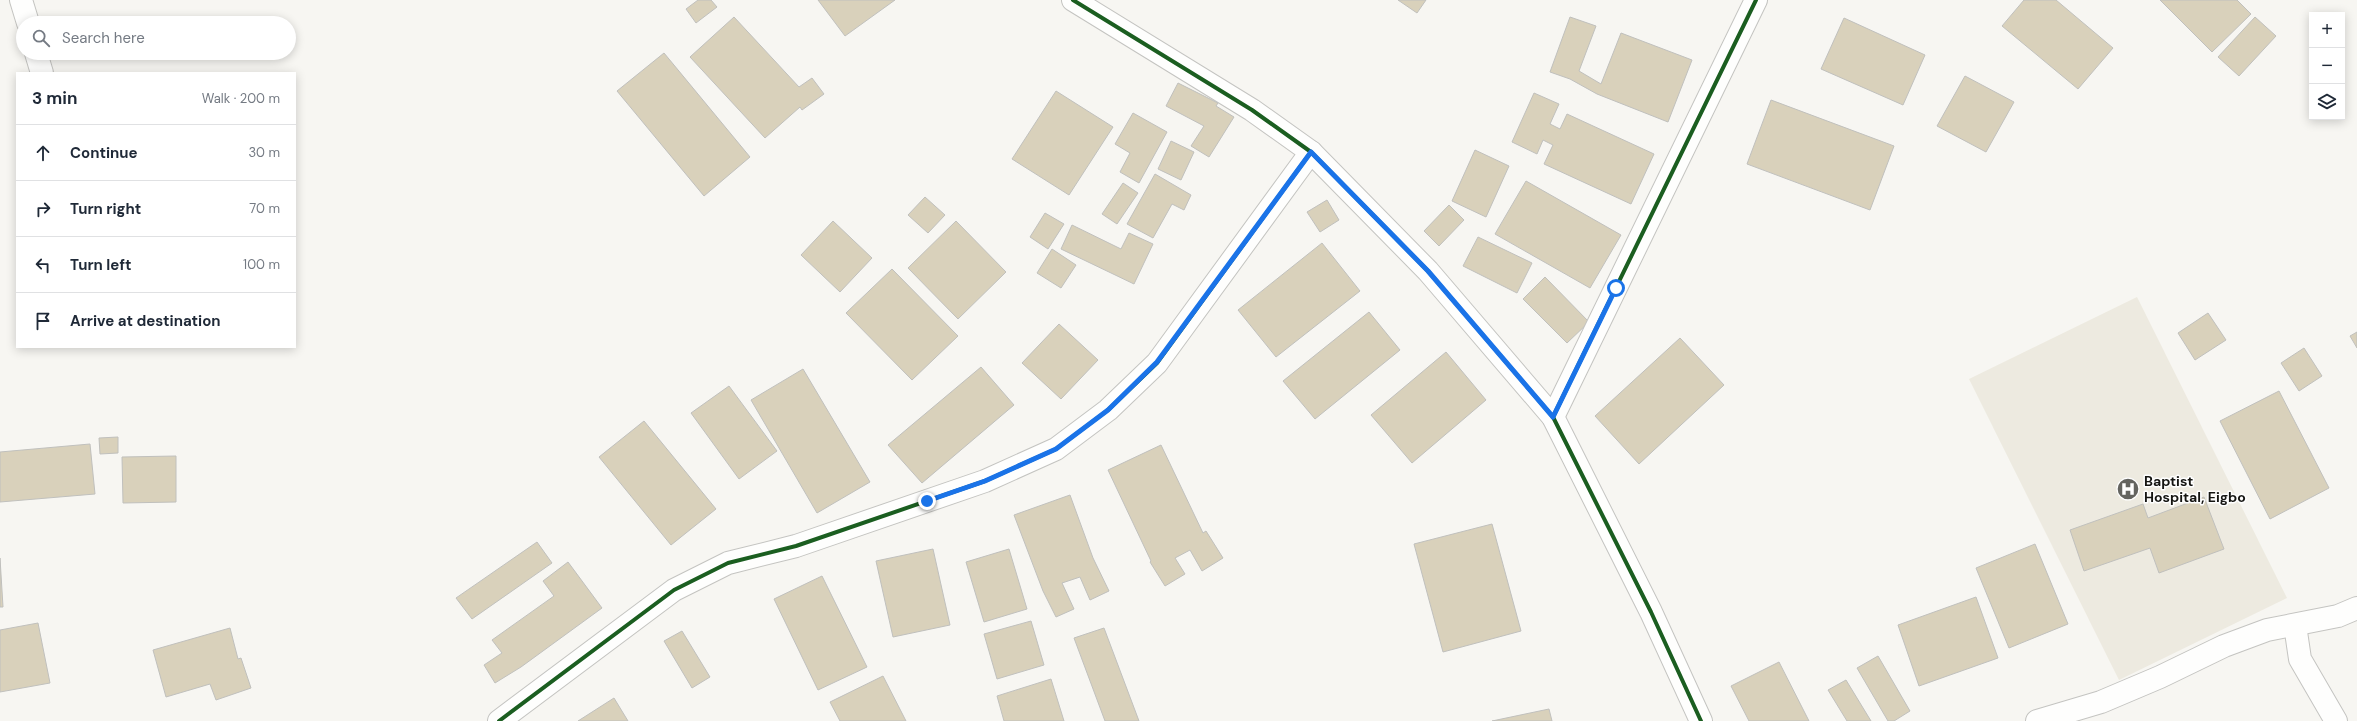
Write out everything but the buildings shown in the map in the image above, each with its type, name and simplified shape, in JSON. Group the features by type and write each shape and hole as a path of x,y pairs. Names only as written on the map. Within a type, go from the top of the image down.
{"street":[{"path":"21,0 26,16"},
{"path":"1073,0 1252,110 1311,152 1428,271 1553,417 1651,612 1701,721"},
{"path":"1553,417 1756,0"},
{"path":"38,60 42,72"},
{"path":"499,721 674,590 728,563 796,546 985,481 1056,449 1108,410 1157,362 1311,152"},
{"path":"2037,721 2101,702 2160,677 2224,646 2267,630 2338,616 2357,608"},
{"path":"2295,625 2300,659 2336,721"}],"shaded area":[{"name":"Baptist Hospital, Eigbo","path":"2137,297 2287,598 2119,680 1969,379"}],"cycle path":[{"path":"1073,0 1252,110 1311,152 1428,271 1553,417 1651,612 1701,721"},
{"path":"1553,417 1756,0"},
{"path":"499,721 674,590 728,563 796,546 985,481 1056,449 1108,410 1157,363 1311,152"}],"place":[{"name":"Baptist Hospital, Eigbo","path":"2128,489"}],"route":[{"path":"927,501 985,481 1056,449 1108,410 1157,362 1311,152 1428,271 1553,417 1616,288"}]}
